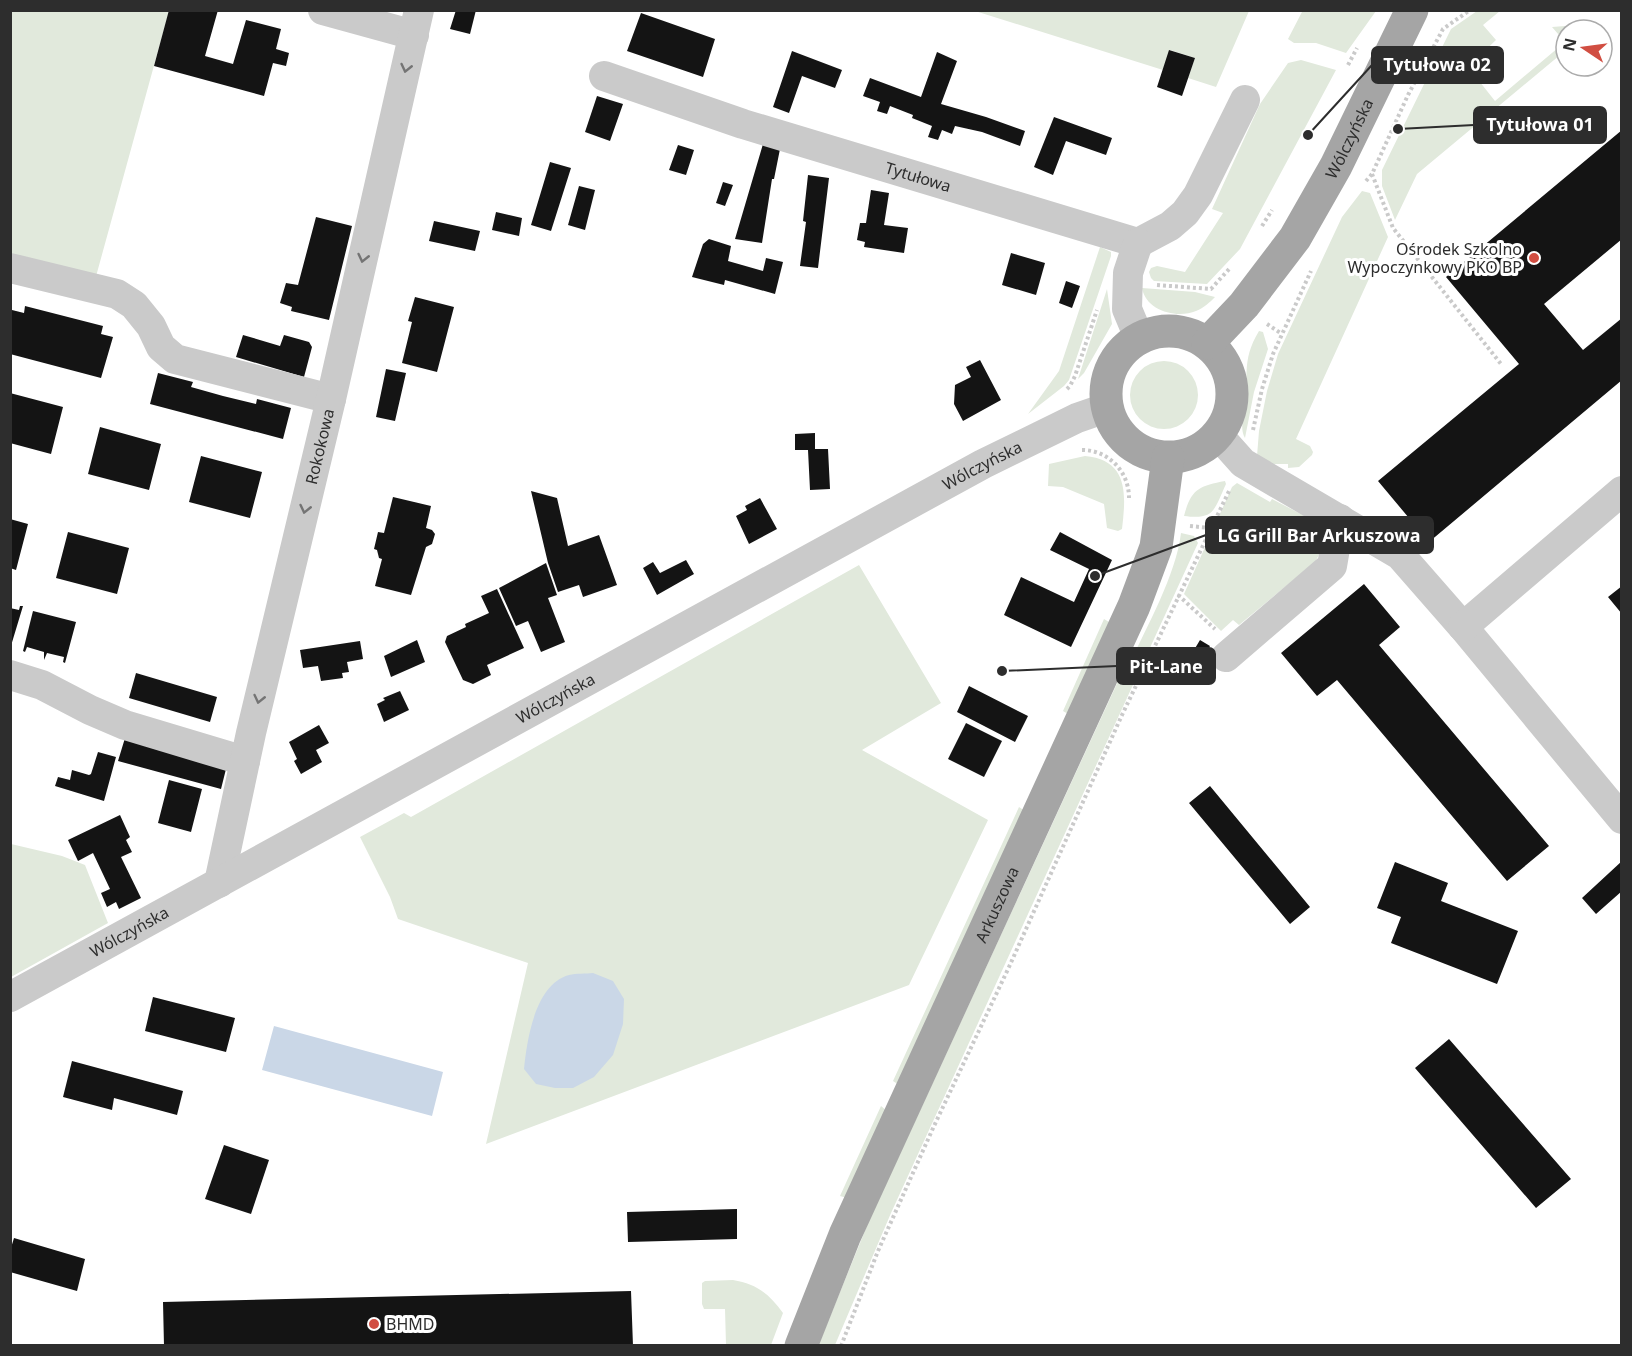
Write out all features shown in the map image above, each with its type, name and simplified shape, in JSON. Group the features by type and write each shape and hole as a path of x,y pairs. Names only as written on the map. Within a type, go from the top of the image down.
{"main road":[{"name":"Wólczyńska","path":"1208,343 1244,306 1294,238 1336,166 1412,10"},
{"path":"1154,331 1182,331 1208,343 1228,370 1232,404 1218,435 1196,452 1168,458 1141,452 1119,434 1106,408 1106,380 1124,349 1154,331"},
{"name":"Arkuszowa","path":"801,1346 845,1235 1134,606 1156,547 1168,458"}],"street":[{"path":"323,10 416,23"},
{"name":"Rokokowa","path":"219,883 245,760 331,399 416,23"},
{"name":"Tytułowa","path":"604,76 743,124 1138,243"},
{"path":"1140,339 1127,309 1128,273 1138,243 1170,226 1185,213 1198,195 1245,100"},
{"path":"10,268 117,294 134,305 151,326 161,347 175,358 331,399"},
{"name":"Wólczyńska","path":"10,998 983,464 1077,418 1106,408"},
{"path":"1218,435 1243,463 1400,555 1463,627 1622,819"},
{"path":"1463,627 1622,491"},
{"path":"1236,648 1332,566 1340,519"},
{"path":"10,675 42,685 125,725 245,760"}],"path":[{"path":"1359,189 1372,174 1408,95 1443,29 1470,10"},
{"path":"1344,73 1359,44"},
{"path":"1372,174 1393,228 1501,364"},
{"path":"1258,231 1277,203"},
{"path":"1253,431 1262,389 1273,354 1314,264"},
{"path":"1156,285 1211,289 1232,266"},
{"path":"1065,390 1071,386 1075,376 1100,300"},
{"path":"1262,321 1282,334"},
{"path":"1082,445 1082,450 1100,453 1110,458 1118,466 1126,477 1129,501"},
{"path":"840,1346 882,1240 1178,595 1231,486"},
{"path":"1179,525 1210,528"},
{"path":"1178,595 1221,634 1233,624 1236,648"}],"shaded area":[{"path":"1303,10 1376,11 1346,53 1316,43 1294,43 1288,39"},
{"path":"10,11 169,11 95,280 11,257"},
{"path":"975,11 1249,11 1216,87 1188,78 1195,58 1170,50 1163,70"},
{"path":"1477,11 1500,11 1483,25 1496,40 1468,67 1495,101 1554,51 1554,60 1417,174 1395,220 1382,186 1382,170 1451,29"},
{"path":"1301,60 1336,70 1240,249 1207,284 1154,281 1149,272 1151,268 1157,266 1185,272 1223,213 1212,209 1260,104 1288,63"},
{"path":"1362,191 1370,193 1388,237 1296,439 1310,446 1312,455 1299,467 1288,468 1288,464 1272,464 1257,456 1259,431 1267,391 1278,354 1342,217"},
{"path":"1100,247 1111,252 1111,256 1069,380 1028,414 1059,371"},
{"path":"1142,288 1195,292 1215,297 1196,311 1180,314 1163,311 1156,307 1149,302"},
{"path":"1107,289 1112,324 1084,373 1078,379"},
{"path":"1259,331 1263,332 1268,349 1254,392 1245,438 1242,424 1246,399 1247,361"},
{"path":"1164,361 1177,364 1188,371 1195,382 1198,395 1195,408 1188,419 1177,426 1164,429 1151,426 1140,419 1133,408 1130,395 1133,382 1140,371 1151,364"},
{"path":"1085,456 1110,464 1122,481 1124,504 1122,529 1118,531 1107,528 1104,504 1063,487 1048,486 1049,464"},
{"path":"1225,481 1226,484 1219,501 1212,511 1202,516 1184,516 1197,490"},
{"path":"1237,483 1270,502 1272,499 1318,523 1322,533 1322,543 1315,562 1239,625 1233,620 1221,631 1184,594 1232,487"},
{"path":"1181,533 1194,536 1198,543 891,1213 835,1345 818,1346 869,1221 1126,664 1129,665 1160,600 1173,566"},
{"path":"859,565 941,703 862,750 988,820 909,985 486,1144 528,963 398,919 390,897 360,837 404,813 411,817"},
{"path":"1104,619 1109,622 1068,714 1063,711"},
{"path":"1019,807 1025,811 899,1085 893,1081"},
{"path":"11,844 62,856 85,865 108,923 11,977"},
{"path":"881,1106 887,1111 847,1198 840,1196"},
{"path":"733,1280 749,1284 762,1291 783,1313 771,1345 726,1345 725,1309 704,1309 702,1283"}],"water":[{"path":"593,973 613,981 624,999 623,1024 613,1055 594,1077 573,1088 555,1088 536,1084 524,1069 531,1029 541,1001 557,980 572,974"},
{"path":"274,1026 443,1072 432,1116 262,1070"}],"building":[{"path":"169,10 218,10 205,56 233,64 246,20 281,29 276,49 289,53 286,66 273,63 264,96 154,66"},
{"path":"456,10 476,10 470,34 450,29"},
{"path":"641,13 715,39 703,77 627,51"},
{"path":"1169,50 1195,58 1182,96 1157,87"},
{"path":"792,51 842,70 835,88 802,76 789,113 773,107"},
{"path":"937,52 957,61 941,104 1025,131 1020,146 982,132 955,126 952,134 942,130 938,140 928,137 932,126 890,106 887,114 877,111 880,102 863,96 870,78 921,97"},
{"path":"597,96 623,104 610,141 585,132"},
{"path":"1054,117 1112,138 1106,155 1066,141 1053,175 1034,167"},
{"path":"1622,130 1622,239 1544,304 1583,350 1622,318 1622,380 1429,542 1378,481 1519,364 1446,277"},
{"path":"763,144 780,149 774,179 772,179 762,243 735,239"},
{"path":"678,145 694,150 686,175 669,170"},
{"path":"550,162 571,168 551,231 531,225"},
{"path":"808,175 829,178 818,268 800,266 806,222 803,221"},
{"path":"723,182 733,185 725,206 716,203"},
{"path":"579,186 595,190 585,230 568,225"},
{"path":"871,190 889,193 884,225 908,228 904,253 864,247 865,242 857,240 860,223 866,223"},
{"path":"496,212 522,218 519,236 492,230"},
{"path":"316,217 352,226 329,320 291,311 292,307 280,303 286,283 298,285"},
{"path":"434,221 480,231 475,251 429,241"},
{"path":"709,239 731,246 728,261 763,271 766,258 783,262 775,294 725,280 724,285 692,277 703,244"},
{"path":"1011,253 1045,263 1036,295 1002,285"},
{"path":"1066,281 1080,286 1072,308 1059,303"},
{"path":"415,297 454,307 437,372 402,363 412,322 408,321"},
{"path":"25,306 103,326 101,334 113,337 101,378 10,354 12,310 24,313"},
{"path":"243,335 280,346 284,335 309,342 312,347 304,377 236,357"},
{"path":"980,360 1001,400 963,421 954,404 955,385 971,377 966,367"},
{"path":"386,369 406,373 395,421 376,417"},
{"path":"158,373 193,382 191,387 223,396 256,404 257,399 291,408 283,439 150,404"},
{"path":"10,393 63,407 51,454 10,443"},
{"path":"100,427 161,444 149,490 88,474"},
{"path":"815,433 815,449 828,449 830,489 810,490 808,450 795,450 795,434"},
{"path":"201,456 262,472 250,518 189,502"},
{"path":"531,491 557,498 568,546 599,535 617,585 583,597 579,585 558,592 548,563"},
{"path":"393,497 431,506 426,528 435,534 432,544 426,547 411,595 375,586 382,559 374,549 378,532 384,533"},
{"path":"760,498 777,529 749,544 736,516 747,510 745,506"},
{"path":"10,519 28,524 16,570 10,568"},
{"path":"68,532 129,548 117,594 56,578"},
{"path":"1060,532 1112,560 1071,647 1004,615 1021,577 1074,602 1089,569 1050,550"},
{"path":"686,560 694,574 657,595 643,568 653,562 660,573"},
{"path":"546,563 557,595 548,598 565,642 541,652 528,621 516,626 499,588"},
{"path":"1364,584 1400,627 1379,645 1549,846 1507,881 1337,680 1317,696 1281,653"},
{"path":"1622,586 1622,614 1608,597"},
{"path":"497,589 524,648 487,665 491,675 473,684 463,680 445,642 447,636 466,627 465,624 489,613 481,596"},
{"path":"20,606 23,606 10,649 10,608 19,610"},
{"path":"33,611 76,622 65,663 63,662 64,657 47,653 44,660 44,652 27,647 25,652 23,651"},
{"path":"417,640 425,662 391,677 384,656"},
{"path":"1200,640 1210,646 1195,671 1185,665"},
{"path":"360,641 363,659 347,662 349,672 342,673 343,678 321,681 318,666 303,668 300,650"},
{"path":"136,673 217,697 210,722 129,698"},
{"path":"969,686 1028,716 1015,742 957,712"},
{"path":"400,691 409,710 384,722 377,704 385,700 383,698"},
{"path":"966,723 1002,741 984,777 948,759"},
{"path":"319,725 329,743 316,750 322,762 301,774 294,761 297,759 289,742"},
{"path":"125,738 227,765 221,789 118,761"},
{"path":"98,752 116,757 104,801 55,786 58,777 70,780 72,770 91,774"},
{"path":"169,780 202,789 191,832 158,823"},
{"path":"1210,786 1310,907 1290,924 1189,803"},
{"path":"120,815 130,837 126,840 132,852 121,857 141,898 119,909 116,902 107,907 101,893 110,889 93,853 78,861 68,840"},
{"path":"1622,861 1622,891 1596,914 1582,898"},
{"path":"1395,862 1448,883 1441,901 1518,931 1497,984 1391,943 1401,917 1377,908"},
{"path":"153,997 235,1018 226,1052 145,1031"},
{"path":"1449,1039 1571,1179 1536,1208 1415,1068"},
{"path":"72,1061 183,1091 177,1115 114,1098 112,1110 63,1097"},
{"path":"224,1145 269,1160 251,1214 205,1199"},
{"path":"737,1209 737,1239 628,1242 627,1212"},
{"path":"14,1238 85,1259 77,1291 10,1272 10,1251"},
{"name":"BHMD","path":"631,1291 633,1346 164,1346 163,1302"}],"place":[{"name":"Tytułowa 01","path":"1398,129"},
{"name":"Tytułowa 02","path":"1308,135"},
{"name":"Ośrodek Szkolno Wypoczynkowy PKO BP","path":"1534,258"},
{"name":"LG Grill Bar Arkuszowa","path":"1095,576"},
{"name":"Pit-Lane","path":"1002,671"},
{"name":"BHMD","path":"374,1324"}]}
